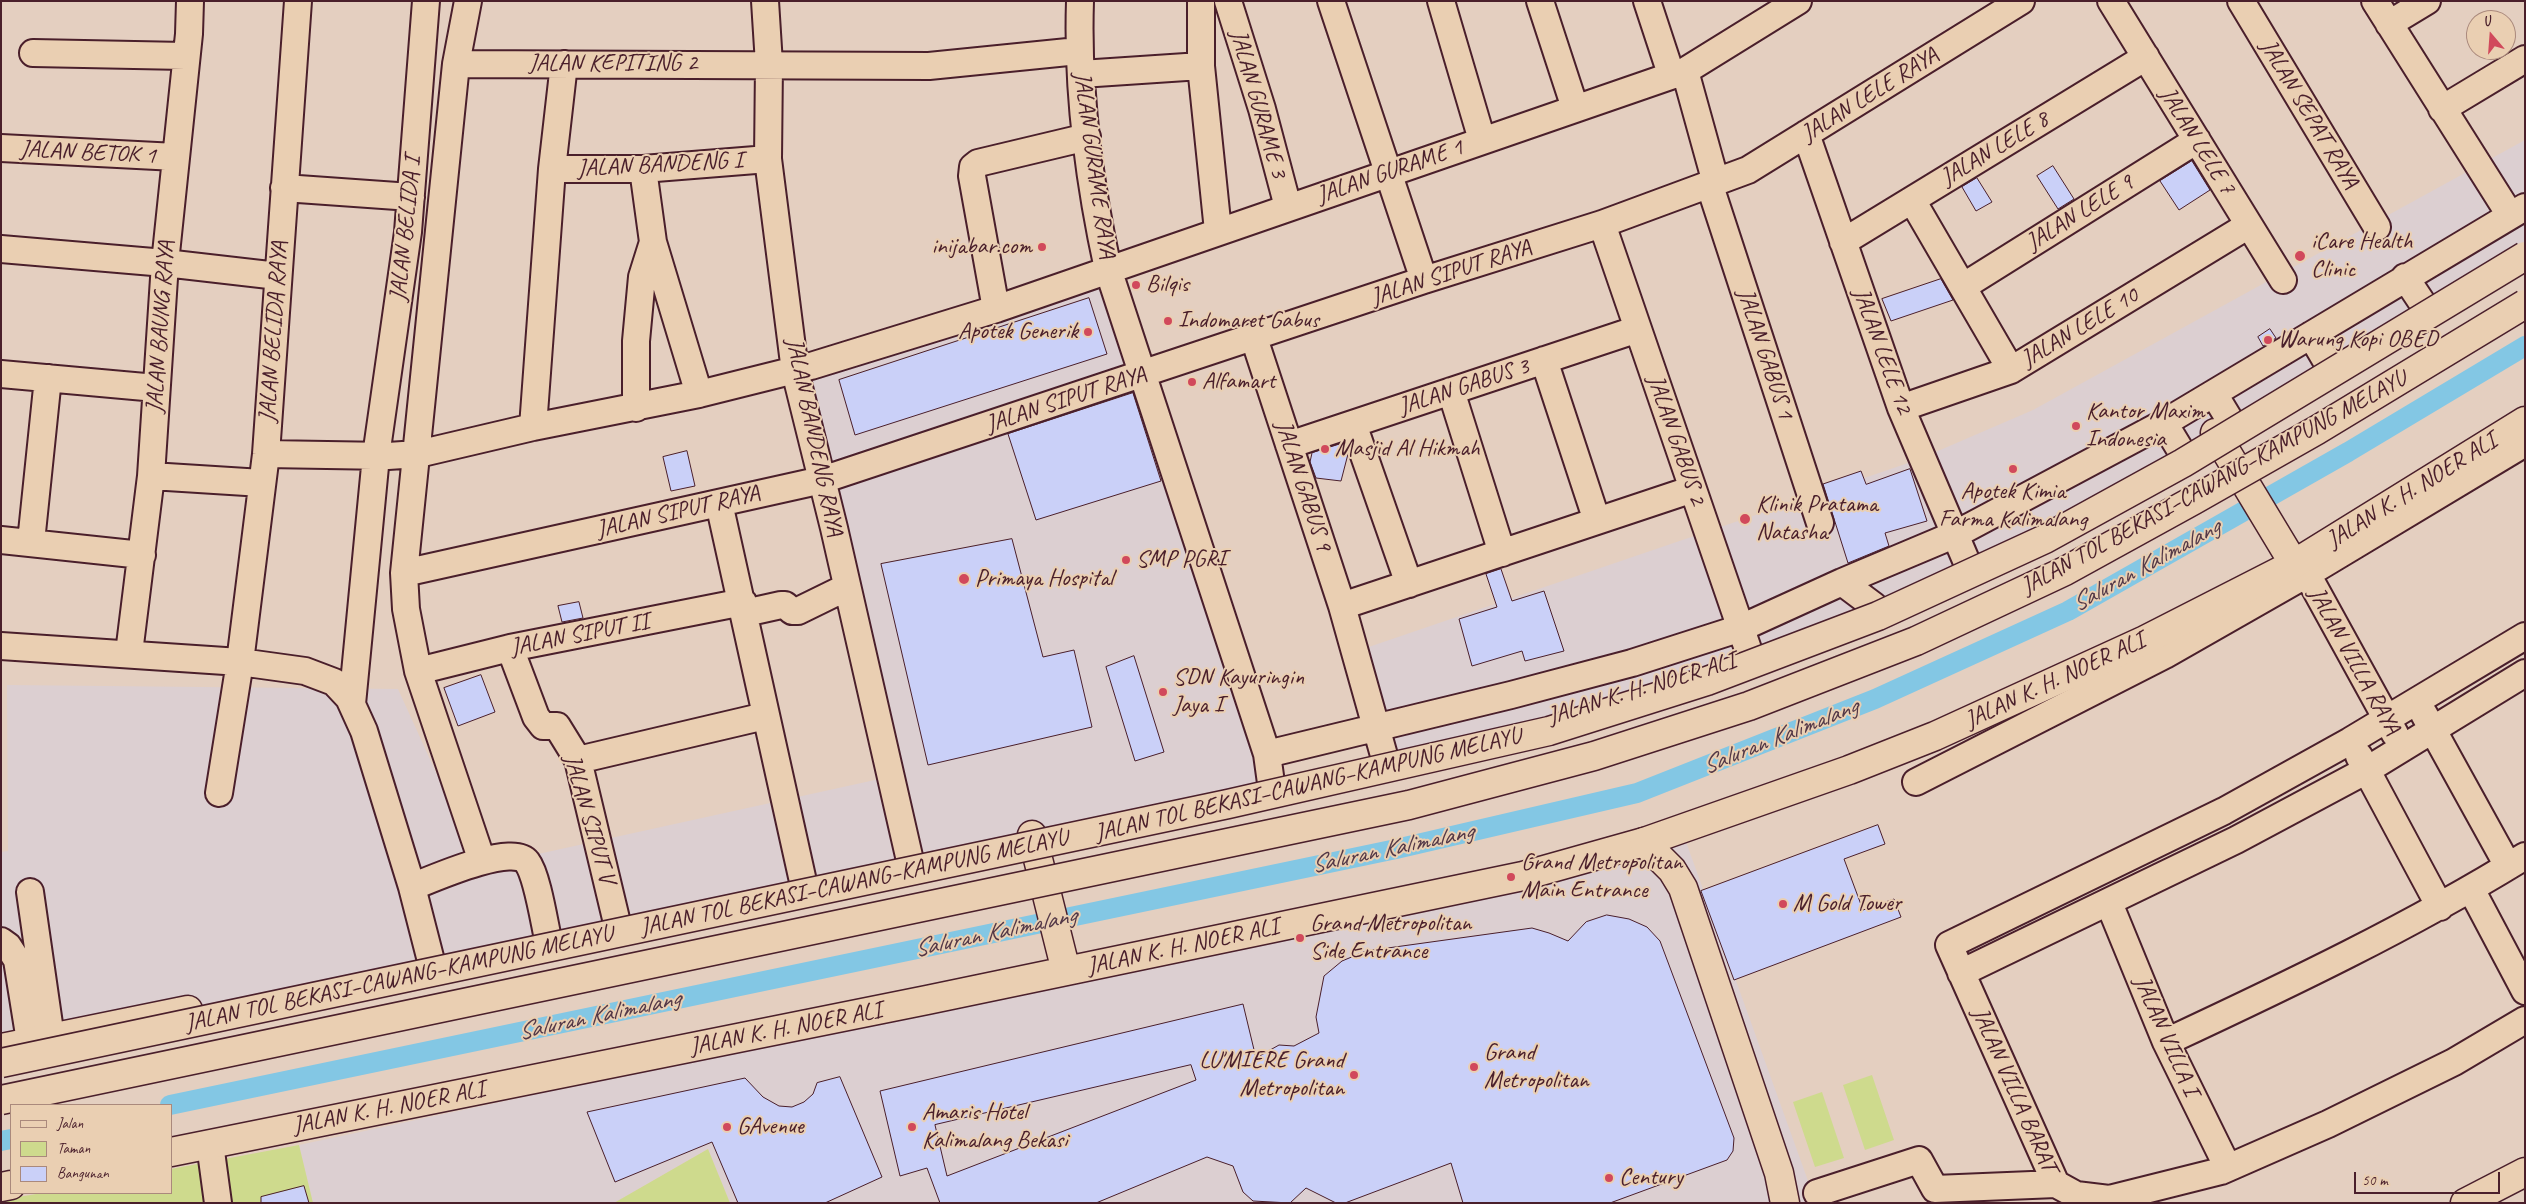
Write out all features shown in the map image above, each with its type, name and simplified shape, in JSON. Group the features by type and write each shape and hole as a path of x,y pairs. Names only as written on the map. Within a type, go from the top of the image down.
{"main road":[{"name":"JALAN K. H. NOER ALI","path":"1,1048 967,853 1039,834 1385,759 1625,698 1750,654 1874,606 1968,565 2181,451 2525,247"},
{"name":"JALAN TOL BEKASI–CAWANG–KAMPUNG MELAYU","path":"1,1063 1228,804 1549,731 1707,682 1878,616 2045,539 2183,463 2525,256"},
{"name":"JALAN TOL BEKASI–CAWANG–KAMPUNG MELAYU","path":"1,1100 1400,807 1594,756 1749,706 1916,641 2065,571 2317,430 2525,304"},
{"name":"JALAN K. H. NOER ALI","path":"172,1152 1069,961 1523,876 1644,842 1850,770 1935,736 2300,569 2525,421"},
{"path":"2223,427 2238,471 2278,539 2300,569"},
{"path":"1039,834 1069,961"},
{"path":"1644,842 1672,870 1683,888 1779,1173 1785,1203"},
{"path":"2465,1203 2525,1172"}],"street":[{"name":"JALAN BAUNG RAYA","path":"129,653 151,476 165,263 190,1"},
{"name":"JALAN BELIDA RAYA","path":"219,793 240,662 266,454 298,1"},
{"name":"JALAN BELIDA I","path":"396,455 408,232 426,1"},
{"path":"352,704 396,455 437,242 456,64 468,1"},
{"name":"JALAN BANDENG RAYA","path":"765,1 769,64 768,159 795,371 911,865"},
{"name":"JALAN GURAME RAYA","path":"1080,1 1080,62 1087,137 1095,209 1108,269 1267,754 1272,783"},
{"path":"1201,1 1201,66 1218,231"},
{"name":"JALAN GURAME 3","path":"1228,1 1262,109 1288,207"},
{"path":"1331,1 1424,280"},
{"path":"1441,1 1482,140"},
{"path":"1540,1 1575,108"},
{"name":"JALAN GABUS 1","path":"1647,1 1678,73 1820,523"},
{"name":"JALAN GURAME 1","path":"266,454 396,455 636,408 795,371 996,309 1678,73 1798,1"},
{"name":"JALAN LELE RAYA","path":"1713,185 1748,170 2021,1"},
{"name":"JALAN LELE 7","path":"2111,1 2283,280"},
{"name":"JALAN SEPAT RAYA","path":"2242,1 2377,227"},
{"path":"1267,754 1632,663 1741,628 1842,582 1956,534 2164,423 2518,211 2442,109 2375,1"},
{"path":"2389,24 2427,1"},
{"path":"33,53 186,56"},
{"name":"JALAN LELE 8","path":"1843,242 2146,57"},
{"path":"2442,109 2525,59"},
{"name":"JALAN KEPITING 2","path":"456,64 928,66 1080,62 1201,66"},
{"path":"533,427 552,169 564,64"},
{"name":"JALAN LELE 12","path":"1806,134 1901,408 1968,565"},
{"path":"996,309 972,176 973,167 978,163 1087,137"},
{"name":"JALAN LELE 9","path":"1964,286 2197,140"},
{"name":"JALAN BETOK 1","path":"1,148 176,157"},
{"name":"JALAN BANDENG I","path":"552,169 643,169 768,159"},
{"path":"643,169 653,242 699,394"},
{"name":"JALAN SIPUT RAYA","path":"404,573 822,480 1424,280 1602,224 1713,185"},
{"path":"284,188 411,197"},
{"path":"1912,200 1964,286 2010,370"},
{"name":"JALAN GABUS 2","path":"1602,224 1750,654"},
{"name":"JALAN LELE 10","path":"1901,408 2010,370 2249,225"},
{"path":"636,408 636,341 642,277 653,242"},
{"path":"1,249 165,263 278,276"},
{"path":"2405,277 2425,307"},
{"name":"JALAN GABUS 3","path":"1289,445 1638,329"},
{"path":"2311,335 2328,364"},
{"name":"JALAN GABUS 9","path":"1254,338 1342,606 1385,759"},
{"path":"1544,360 1597,521"},
{"path":"1,374 156,388"},
{"path":"31,542 48,378"},
{"path":"1450,391 1502,553"},
{"path":"2214,394 2223,427"},
{"path":"2164,423 2181,451"},
{"path":"1353,424 1409,584"},
{"name":"JALAN VILLA RAYA","path":"1916,782 2165,656 2300,569 2525,443"},
{"path":"396,455 406,539 404,573 406,609 418,671 478,862"},
{"path":"151,476 262,483"},
{"path":"1342,606 1693,489"},
{"path":"719,503 744,608 765,716 804,886"},
{"path":"1,540 142,555"},
{"name":"JALAN VILLA RAYA","path":"2300,569 2402,747"},
{"path":"1842,582 1874,606"},
{"name":"JALAN SIPUT II","path":"418,671 510,648 744,608 786,605 792,611 798,610 847,587"},
{"path":"2440,907 2367,770 2350,742 2386,718 2525,636"},
{"path":"1,646 129,653 240,662 305,671 334,682 343,690 352,704 364,731 420,884 431,961"},
{"name":"JALAN SIPUT V","path":"510,648 536,717 543,726 557,726 578,760 617,923"},
{"path":"1961,973 2236,840 2367,770 2525,673"},
{"path":"2166,1042 2264,996 2440,907 2516,861 2415,701"},
{"path":"578,760 765,716"},
{"name":"JALAN VILLA BARAT","path":"2228,1168 2109,1199 2076,1195 2056,1184 1949,945 2224,811 2350,742"},
{"path":"420,884 478,862 510,855 521,856 526,860 532,871 548,939"},
{"path":"2471,889 2525,991"},
{"path":"30,892 40,1040"},
{"name":"JALAN VILLA I","path":"2109,903 2166,1042 2228,1168"},
{"path":"1,941 8,946 17,960 40,1040"},
{"path":"2228,1168 2328,1124 2454,1062 2525,1020"},
{"path":"210,1144 218,1203"},
{"path":"1817,1193 1920,1160 1935,1189 2056,1184"}],"shaded area":[{"path":"2525,140 2525,247 2231,422 2053,521 1874,606 1625,697 1385,759 1357,651 1917,460 2033,410"},
{"path":"1113,284 1271,783 967,853 1,1048 1,852 8,851 7,685 398,689 479,867 884,778 786,388"},
{"path":"1685,839 1816,1203 730,1203 708,1149 614,1203 313,1203 299,1145 1267,938"}],"green space":[{"path":"1872,1075 1894,1140 1865,1150 1843,1085"},
{"path":"1822,1092 1844,1158 1815,1167 1793,1102"},
{"path":"299,1145 313,1203 1,1203 1,1200 36,1194 172,1194 172,1169"},
{"path":"708,1149 730,1203 614,1203"}],"building":[{"path":"2192,161 2210,190 2179,210 2160,181"},
{"path":"2053,166 2074,199 2058,209 2037,176"},
{"path":"1977,178 1992,202 1976,211 1962,187"},
{"path":"1941,279 1953,300 1891,321 1882,299"},
{"path":"1089,298 1107,354 855,435 839,380"},
{"name":"Warung Kopi OBED","path":"2270,329 2276,338 2263,346 2258,337"},
{"path":"1133,393 1161,481 1036,520 1008,434"},
{"path":"1344,443 1348,454 1341,481 1316,478 1310,462 1312,453"},
{"path":"687,451 695,486 671,491 663,457"},
{"path":"1910,469 1927,521 1885,533 1889,546 1848,563 1823,484 1861,471 1866,484"},
{"path":"1012,539 1043,657 1074,650 1092,727 928,765 881,564"},
{"path":"1501,569 1512,601 1544,591 1564,651 1525,661 1522,651 1472,666 1459,619 1497,607 1486,574"},
{"path":"579,602 583,618 562,622 558,606"},
{"path":"1134,656 1164,752 1135,761 1106,667"},
{"path":"481,675 495,712 458,726 444,688"},
{"name":"M Gold Tower","path":"1878,825 1885,844 1844,859 1863,910 1894,899 1901,917 1734,980 1701,891"},
{"name":"Grand Metropolitan","path":"1607,915 1629,919 1647,927 1660,941 1734,1138 1733,1151 1727,1160 1610,1203 1463,1203 1451,1163 1345,1203 1336,1203 1306,1188 1290,1203 1253,1201 1243,1192 1233,1166 1207,1157 1096,1203 940,1203 927,1168 900,1176 880,1091 1243,1004 1256,1058 1279,1045 1294,1046 1319,1033 1316,1017 1324,976 1342,961 1366,951 1532,928 1568,941 1586,922","holes":["1191,1065 1196,1080 947,1176 935,1125"]},
{"name":"GAvenue","path":"840,1077 882,1177 825,1203 738,1203 712,1142 615,1182 587,1112 745,1078 763,1097 779,1106 792,1107 804,1102 813,1094 817,1083"},
{"path":"304,1186 309,1203 261,1203 261,1197"}],"waterway":[{"name":"Saluran Kalimalang","path":"172,1105 1396,849 1637,793 1875,699 2068,611 2348,452 2525,346"},
{"name":"Saluran Kalimalang","path":"1,1141 10,1139"}],"place":[{"name":"inijabar.com","path":"1042,247"},
{"name":"iCare Health Clinic","path":"2300,256"},
{"name":"Bilqis","path":"1136,285"},
{"name":"Indomaret Gabus","path":"1168,321"},
{"name":"Apotek Generik","path":"1088,332"},
{"name":"Warung Kopi OBED","path":"2268,340"},
{"name":"Alfamart","path":"1192,382"},
{"name":"Kantor Maxim Indonesia","path":"2076,426"},
{"name":"Masjid Al Hikmah","path":"1325,449"},
{"name":"Apotek Kimia Farma Kalimalang","path":"2013,469"},
{"name":"Klinik Pratama Natasha","path":"1745,519"},
{"name":"SMP PGRI","path":"1126,560"},
{"name":"Primaya Hospital","path":"964,579"},
{"name":"SDN Kayuringin Jaya I","path":"1163,692"},
{"name":"Grand Metropolitan Main Entrance","path":"1511,877"},
{"name":"M Gold Tower","path":"1783,904"},
{"name":"Grand Metropolitan Side Entrance","path":"1300,938"},
{"name":"Grand Metropolitan","path":"1474,1067"},
{"name":"LU'MIERE Grand Metropolitan","path":"1354,1075"},
{"name":"GAvenue","path":"727,1127"},
{"name":"Amaris Hotel Kalimalang Bekasi","path":"912,1127"},
{"name":"Century","path":"1609,1178"}]}
